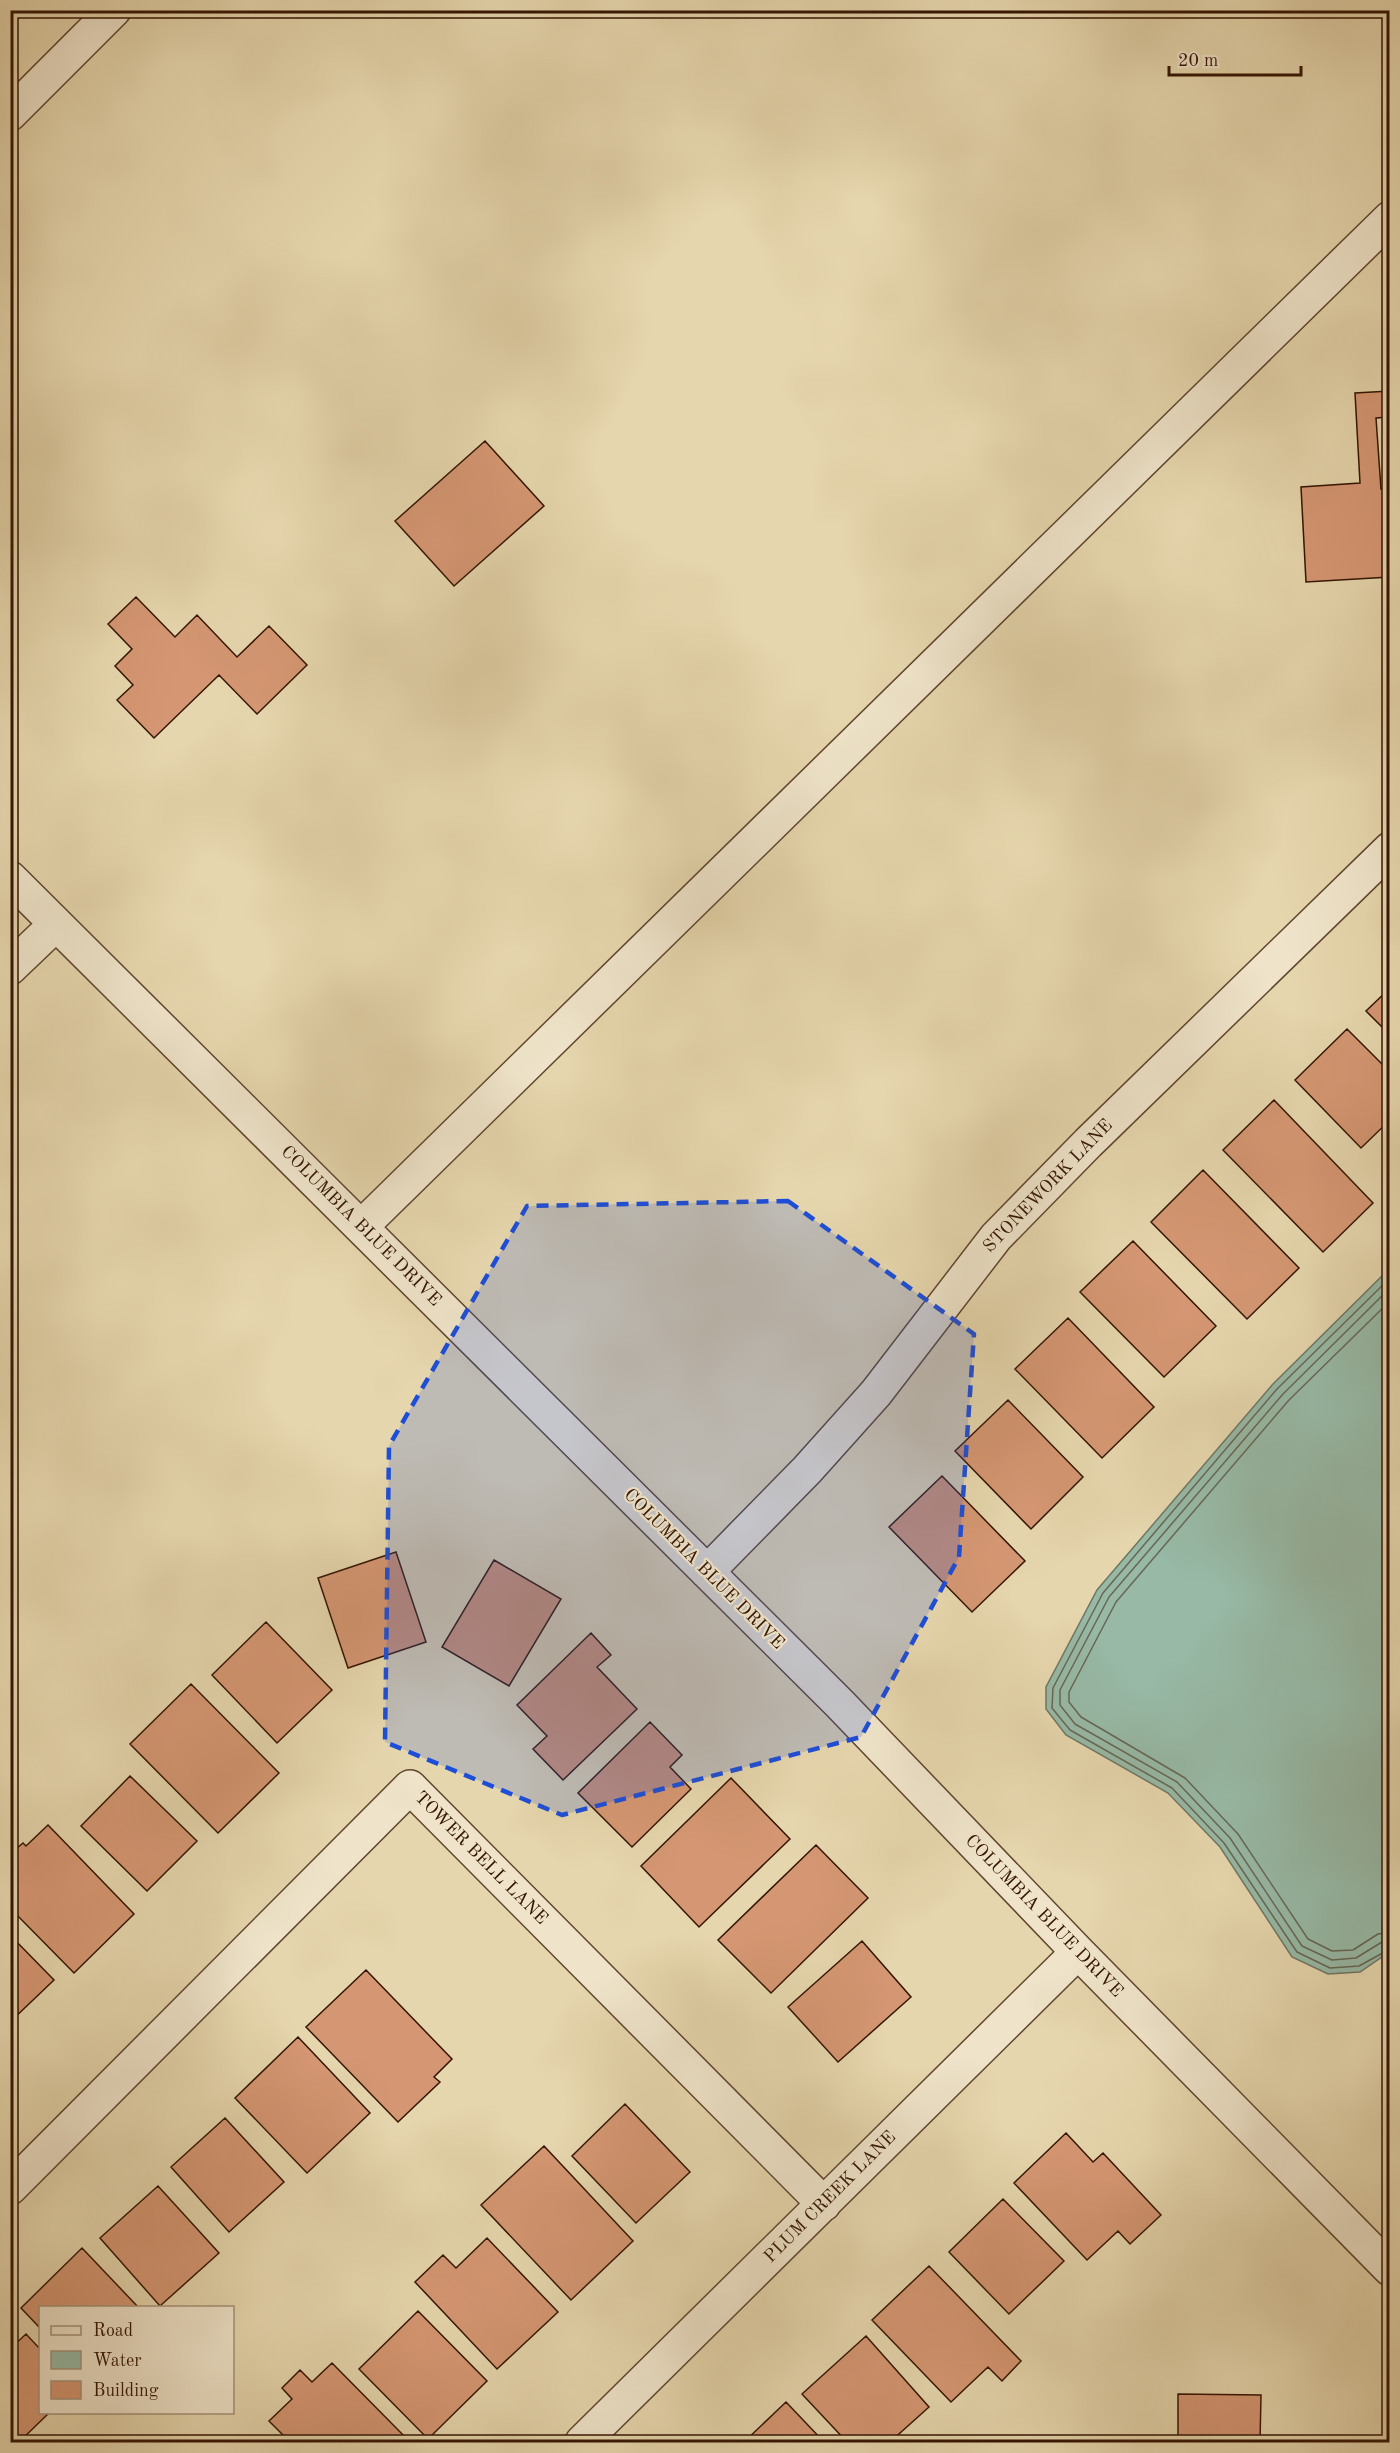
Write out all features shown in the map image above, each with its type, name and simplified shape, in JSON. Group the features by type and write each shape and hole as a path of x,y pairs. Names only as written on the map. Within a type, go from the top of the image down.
{"street":[{"path":"10,114 114,10"},
{"path":"362,1226 1389,218"},
{"name":"STONEWORK LANE","path":"707,1572 807,1470 876,1393 996,1237 1088,1143 1389,849"},
{"name":"COLUMBIA BLUE DRIVE","path":"10,878 839,1703 1078,1952 1387,2260"},
{"path":"10,968 55,925"},
{"name":"TOWER BELL LANE","path":"10,2188 410,1787 824,2204"},
{"name":"PLUM CREEK LANE","path":"582,2442 1078,1952"}],"highlighted area":[{"path":"788,1201 974,1334 959,1557 861,1737 562,1815 385,1742 389,1446 527,1206"}],"water":[{"path":"1389,1269 1389,1952 1360,1972 1328,1974 1292,1957 1220,1847 1168,1793 1066,1735 1046,1709 1046,1687 1097,1590 1273,1384"}],"building":[{"path":"1390,391 1390,417 1376,418 1381,489 1390,489 1390,577 1306,582 1301,487 1360,483 1355,393"},
{"path":"485,441 544,506 454,586 395,521"},
{"path":"136,597 175,637 197,615 237,657 269,626 307,665 257,714 219,675 154,738 117,700 133,685 115,666 132,649 108,624"},
{"path":"1390,988 1390,1035 1366,1011"},
{"path":"1347,1029 1390,1072 1390,1120 1361,1148 1295,1080"},
{"path":"1274,1100 1373,1203 1323,1252 1223,1150"},
{"path":"1203,1170 1299,1268 1247,1319 1151,1222"},
{"path":"1133,1241 1216,1326 1164,1377 1080,1292"},
{"path":"1068,1318 1154,1407 1102,1458 1015,1369"},
{"path":"1008,1400 1083,1477 1031,1529 955,1451"},
{"path":"942,1476 1025,1561 972,1612 889,1527"},
{"path":"396,1552 426,1642 348,1668 318,1578"},
{"path":"494,1560 561,1599 509,1686 442,1647"},
{"path":"266,1622 332,1690 277,1743 212,1675"},
{"path":"591,1633 611,1655 597,1667 637,1709 563,1780 533,1749 547,1736 517,1705"},
{"path":"191,1684 279,1773 218,1833 130,1744"},
{"path":"650,1722 682,1755 670,1767 691,1789 632,1847 578,1793"},
{"path":"130,1776 197,1841 147,1891 81,1826"},
{"path":"731,1778 790,1839 699,1927 641,1866"},
{"path":"48,1825 134,1914 74,1973 10,1908 10,1854 23,1843 26,1846"},
{"path":"816,1845 868,1898 771,1993 718,1940"},
{"path":"10,1935 54,1980 10,2022"},
{"path":"862,1941 911,1997 838,2062 788,2007"},
{"path":"366,1970 452,2059 434,2077 440,2082 398,2122 306,2027"},
{"path":"298,2037 370,2113 307,2173 235,2098"},
{"path":"625,2104 690,2172 636,2223 572,2156"},
{"path":"225,2118 284,2182 229,2232 171,2167"},
{"path":"1066,2133 1093,2162 1103,2153 1161,2215 1130,2244 1118,2231 1087,2260 1014,2183"},
{"path":"544,2146 633,2241 571,2300 481,2205"},
{"path":"158,2186 219,2253 160,2306 100,2238"},
{"path":"1003,2199 1064,2261 1009,2314 949,2252"},
{"path":"487,2238 558,2312 497,2369 415,2282 443,2255 456,2268"},
{"path":"82,2248 137,2306 39,2306 39,2327 21,2308"},
{"path":"929,2266 1021,2361 1002,2381 988,2367 951,2402 872,2320"},
{"path":"418,2311 487,2381 428,2439 359,2369"},
{"path":"26,2334 39,2348 39,2414 48,2414 19,2442 11,2442 10,2349"},
{"path":"866,2336 929,2407 890,2442 847,2442 802,2394"},
{"path":"332,2363 410,2442 290,2442 269,2421 292,2399 282,2388 300,2370 312,2382"},
{"path":"1178,2394 1261,2395 1260,2442 1178,2442"},
{"path":"786,2402 824,2442 744,2442"}]}
